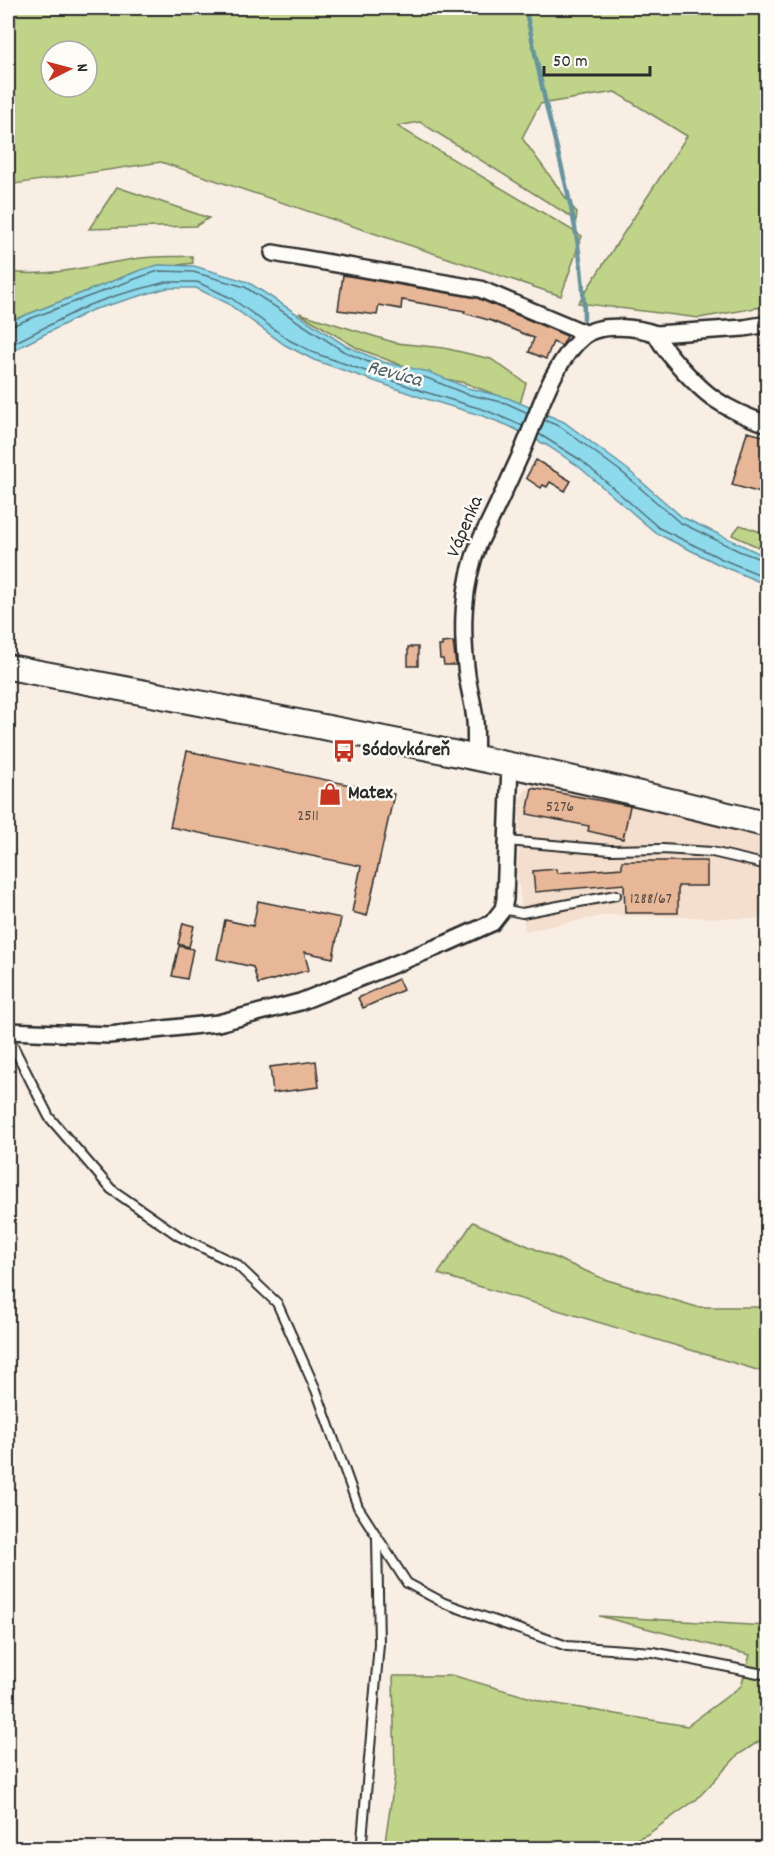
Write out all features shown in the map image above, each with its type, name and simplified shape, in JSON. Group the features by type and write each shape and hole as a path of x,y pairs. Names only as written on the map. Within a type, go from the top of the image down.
{"main road":[{"path":"8,667 510,764 620,788 768,825"}],"street":[{"path":"273,253 480,289 586,334 622,327 644,329 656,334 744,328 768,324"},
{"name":"Vápenka","path":"476,758 475,719 467,674 463,630 466,587 471,565 524,448 544,396 574,346 586,334"},
{"path":"656,334 660,343 678,364 714,399 743,416 768,424"},
{"path":"8,1034 109,1035 218,1023 310,998 492,923 503,909 508,866 510,764"}],"lane":[{"path":"507,841 610,850 662,849 712,852 768,865"},
{"path":"503,909 522,913 616,895"},
{"path":"8,1034 49,1117 111,1189 179,1236 236,1264 277,1303 316,1390 358,1507 407,1583 444,1603 567,1646 653,1652 768,1675"},
{"path":"364,1848 362,1840 378,1644 377,1538"}],"shaded area":[{"path":"534,785 630,804 767,839 767,919 607,915 525,931 517,872 520,841 519,811 520,799 526,789"}],"green space":[{"path":"8,8 767,8 767,306 699,318 578,303 687,136 615,92 540,104 522,138 577,213 576,220 420,122 397,126 582,236 561,296 161,162 8,185"},
{"path":"117,187 209,218 196,226 89,229"},
{"path":"192,256 193,263 141,270 8,322 8,272 58,272 141,258"},
{"path":"299,313 396,343 444,348 491,359 526,383 520,404 465,383 426,375 357,348"},
{"path":"740,525 767,534 767,551 732,535"},
{"path":"473,1222 604,1279 697,1307 767,1307 767,1373 438,1274"},
{"path":"599,1616 767,1626 767,1736 738,1755 697,1799 648,1834 615,1848 384,1848 395,1776 393,1676 455,1676 545,1702 687,1726 741,1686 750,1655"}],"water":[{"name":"Revúca","path":"158,265 194,266 248,282 346,346 383,362 429,372 468,388 508,398 564,422 627,469 682,517 767,557 767,585 722,566 656,533 578,466 548,446 509,426 483,416 314,360 285,345 227,303 196,288 167,288 92,310 8,353 8,322"}],"building":[{"path":"343,275 477,298 567,336 562,346 553,342 546,359 529,352 534,338 492,321 464,313 465,311 402,300 401,309 379,305 377,315 338,310"},
{"path":"747,432 768,437 768,495 732,485"},
{"path":"536,460 571,481 565,491 550,482 547,487 543,485 541,488 526,478"},
{"path":"453,642 456,665 444,665 443,659 440,659 439,646 442,646 442,643"},
{"path":"408,647 418,647 418,666 408,666"},
{"path":"187,751 394,794 367,916 352,912 361,866 170,827"},
{"path":"532,788 630,806 623,839 588,831 589,826 527,814"},
{"path":"622,861 707,861 707,886 678,886 678,913 625,913 624,884 535,892 533,871 556,869 557,873 622,868"},
{"path":"258,901 341,918 333,958 304,952 309,970 258,984 253,967 217,959 225,920 253,926"},
{"path":"183,923 194,926 189,947 178,944"},
{"path":"179,946 193,949 187,979 172,976"},
{"path":"398,979 403,990 363,1008 358,998"},
{"path":"316,1061 319,1087 273,1093 270,1067"}],"waterway":[{"path":"525,8 575,225 584,319"}],"place":[{"name":"Sódovkáreň","path":"344,751"},
{"name":"Matex","path":"330,794"}]}
